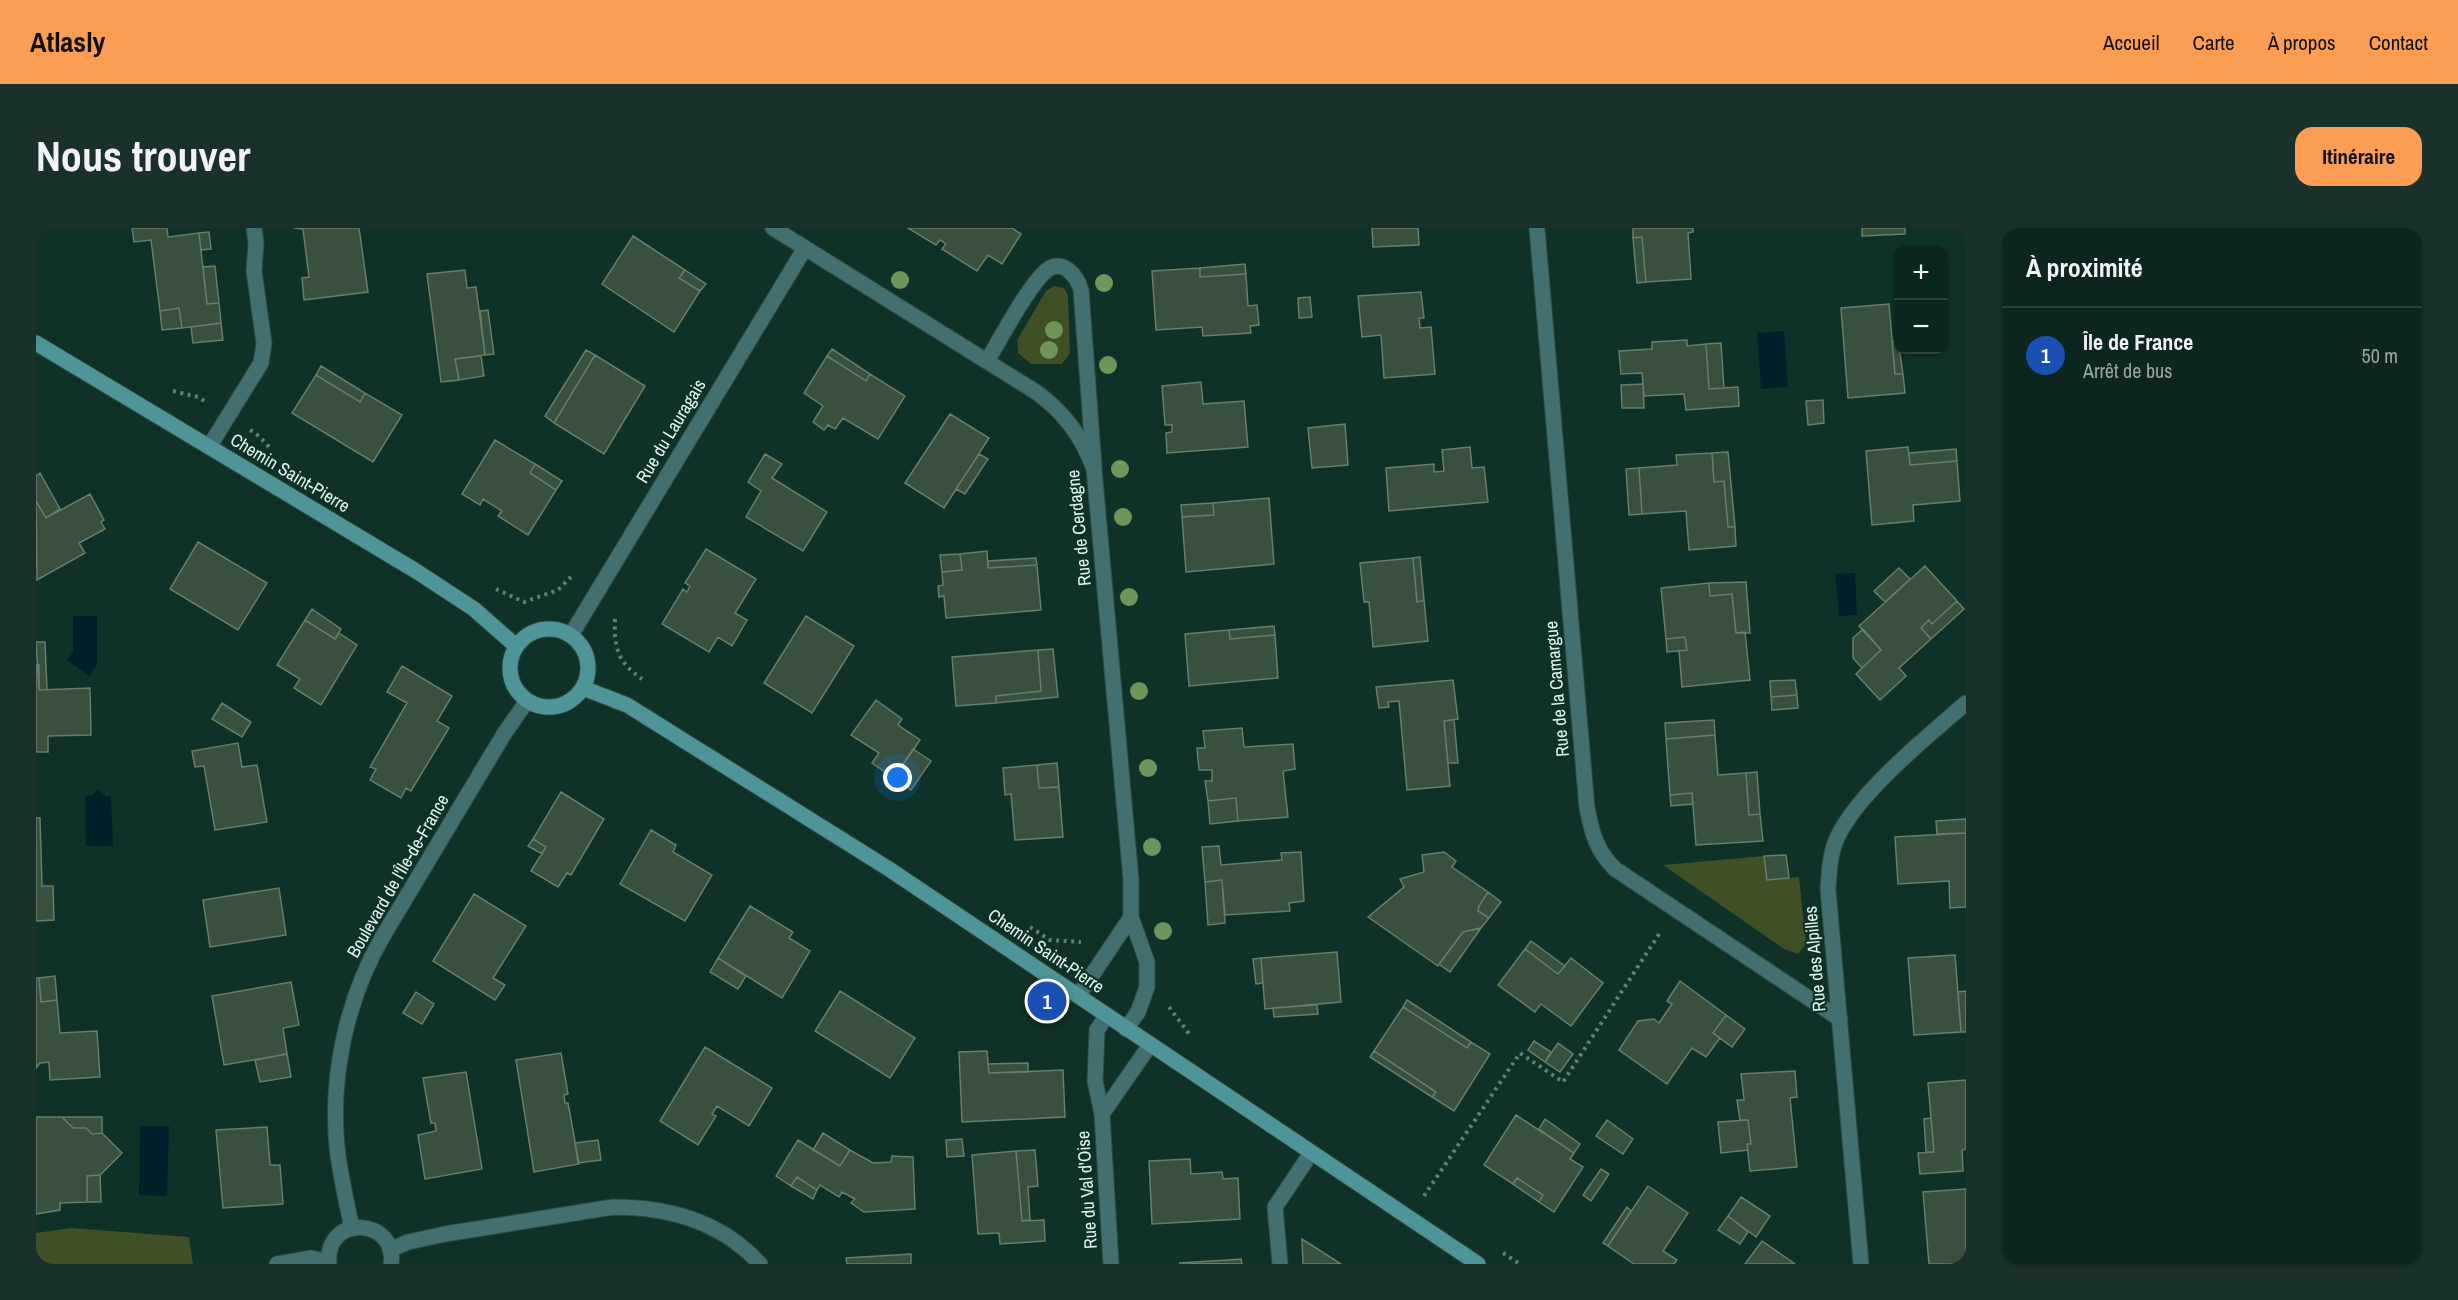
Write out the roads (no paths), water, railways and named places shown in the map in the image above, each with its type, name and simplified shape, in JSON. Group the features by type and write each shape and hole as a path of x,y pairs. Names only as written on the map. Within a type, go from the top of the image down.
{"main road":[{"name":"Chemin Saint-Pierre","path":"36,344 416,571 474,609 516,646"},
{"path":"547,628 571,635 586,653 588,677 584,688 575,698 552,707 539,706 527,701 512,682 511,657 516,646 535,631 547,628"},
{"name":"Chemin Saint-Pierre","path":"584,688 627,705 889,869 1478,1264"}],"street":[{"path":"209,447 261,363 264,343 254,271 256,242 254,228"},
{"name":"Rue de Cerdagne","path":"773,228 1052,403 1078,434 1094,469 1131,879 1131,917 1147,962 1147,987 1138,1012 1126,1029"},
{"name":"Rue de la Camargue","path":"1536,228 1590,828 1598,850 1615,869 1840,1019"},
{"name":"Rue du Lauragais","path":"571,635 805,248"},
{"path":"987,361 1038,279 1052,267 1068,269 1077,280 1081,290 1094,469"},
{"name":"Boulevard de l'Île-de-France","path":"352,1228 337,1146 336,1095 344,1042 359,986 383,936 504,734 527,701"},
{"name":"Rue des Alpilles","path":"1861,1264 1828,890 1831,858 1837,838 1846,822 1878,783 1966,703"},
{"path":"1078,996 1131,917"},
{"name":"Rue du Val d'Oise","path":"1107,1015 1097,1030 1095,1081 1102,1114 1112,1264"},
{"name":"Rue du Val d'Oise","path":"1102,1114 1150,1044"},
{"path":"1280,1264 1275,1207 1311,1153"},
{"path":"277,1264 311,1258 328,1263 332,1243 340,1233 352,1228 362,1227 379,1234 391,1257 408,1242 445,1234 613,1208 638,1207 666,1210 706,1224 744,1248 760,1264"}],"water":[{"path":"1784,331 1788,387 1761,389 1757,333"},
{"path":"1855,573 1857,615 1839,616 1835,574"},
{"path":"73,616 97,616 97,665 89,676 67,660 73,652"},
{"path":"98,790 106,796 111,796 113,846 86,846 85,796 91,796"},
{"path":"140,1126 169,1126 167,1196 139,1195"}],"place":[{"name":"Île de France","path":"1047,1001"}]}
